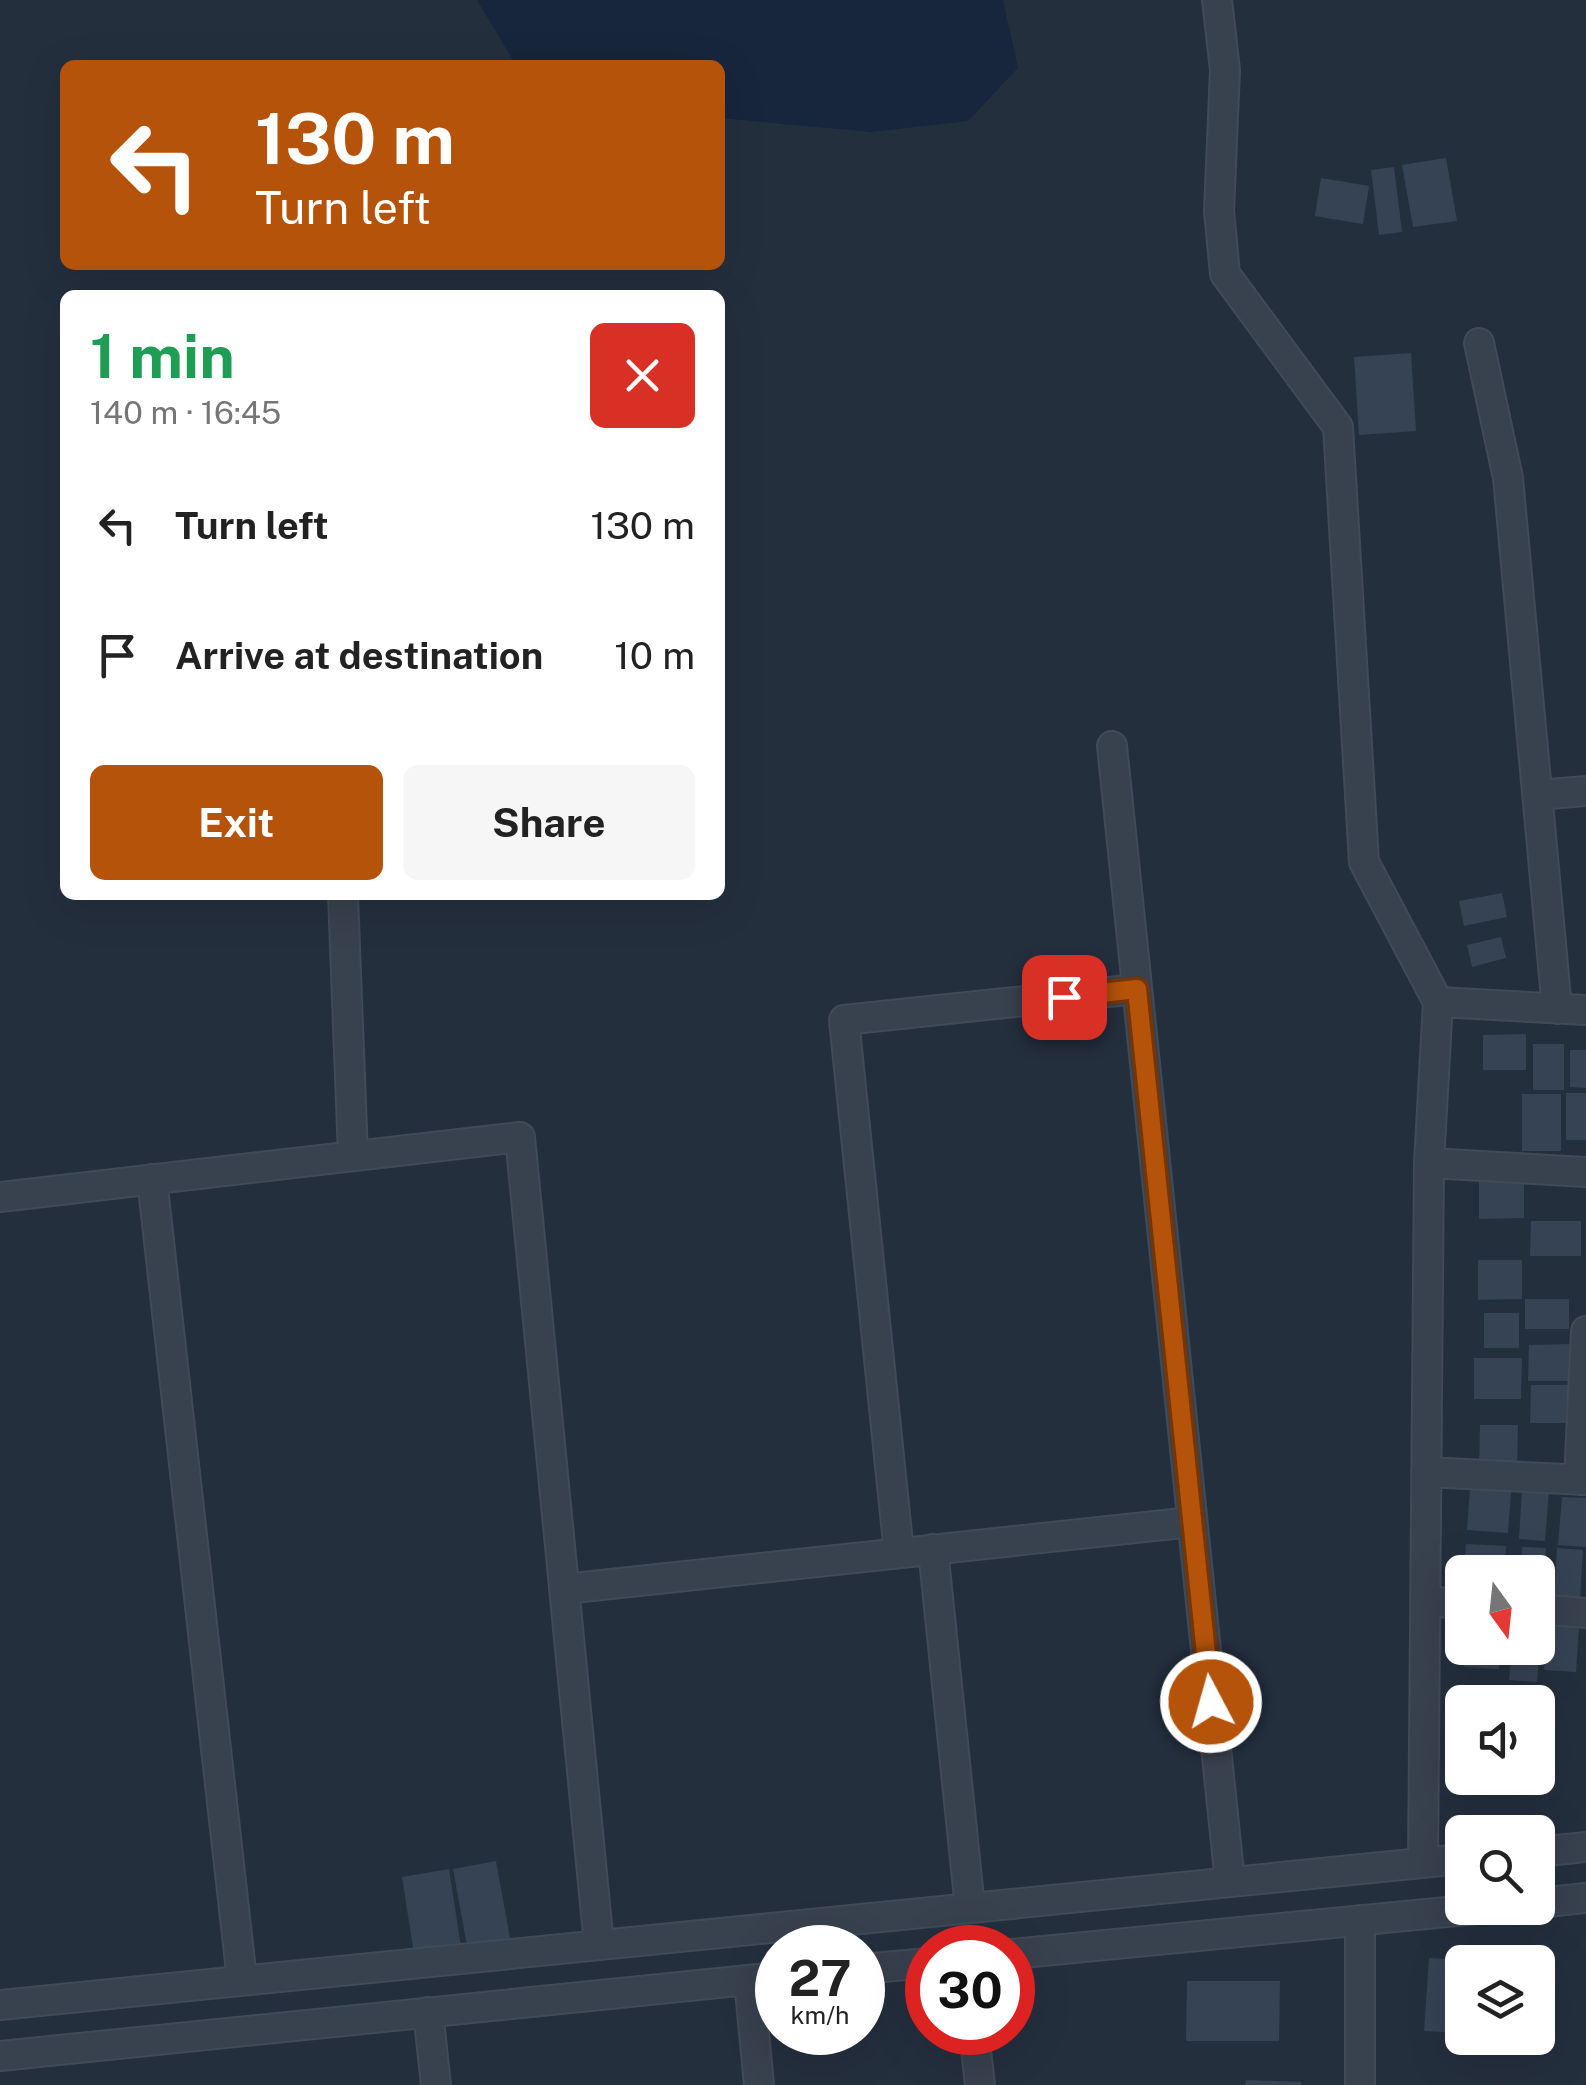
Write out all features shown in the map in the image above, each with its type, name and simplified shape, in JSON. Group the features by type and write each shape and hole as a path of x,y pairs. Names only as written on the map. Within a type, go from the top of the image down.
{"street":[{"path":"1217,0 1225,70 1218,212 1225,274 1338,428 1364,862 1438,1002 1429,1162 1423,1863"},
{"path":"1479,343 1508,478 1557,1009"},
{"path":"1112,746 1230,1882"},
{"path":"1538,796 1586,791"},
{"path":"342,900 353,1156"},
{"path":"899,1553 844,1020 1137,989"},
{"path":"1438,1002 1586,1010"},
{"path":"0,1197 520,1137 600,1945"},
{"path":"1429,1162 1586,1172"},
{"path":"152,1179 242,1980"},
{"path":"1426,1472 1582,1480 1586,1331"},
{"path":"564,1588 1192,1522"},
{"path":"934,1549 970,1908"},
{"path":"1426,1601 1445,1603"},
{"path":"1555,1611 1586,1613"},
{"path":"1555,1850 1586,1847"},
{"path":"0,2005 1445,1861"},
{"path":"1555,1901 1586,1898"},
{"path":"1035,1952 1445,1912"},
{"path":"1360,1920 1360,2085"},
{"path":"749,1980 759,2085"},
{"path":"0,2056 755,1980"},
{"path":"428,2012 436,2085"},
{"path":"977,2055 980,2085"}],"water":[{"path":"477,0 1003,0 1018,68 968,121 871,132 725,118 725,60 513,60"}],"building":[{"path":"1446,158 1457,221 1413,227 1402,165"},
{"path":"1394,167 1402,232 1379,235 1371,170"},
{"path":"1321,178 1369,186 1363,224 1315,216"},
{"path":"1411,353 1416,431 1359,435 1354,357"},
{"path":"1502,893 1507,917 1464,926 1459,901"},
{"path":"1501,937 1506,958 1472,967 1467,945"},
{"path":"1526,1034 1526,1070 1483,1070 1483,1035"},
{"path":"1533,1044 1564,1044 1564,1090 1533,1090"},
{"path":"1570,1050 1586,1050 1586,1088 1570,1087"},
{"path":"1566,1093 1586,1093 1586,1140 1566,1140"},
{"path":"1522,1094 1561,1094 1561,1151 1522,1151"},
{"path":"1479,1177 1524,1177 1524,1218 1479,1219"},
{"path":"1531,1221 1581,1221 1581,1256 1530,1256"},
{"path":"1478,1260 1522,1260 1522,1299 1478,1300"},
{"path":"1525,1299 1569,1299 1569,1329 1525,1329"},
{"path":"1484,1313 1519,1313 1519,1348 1484,1348"},
{"path":"1569,1344 1569,1381 1528,1381 1529,1345"},
{"path":"1474,1358 1522,1358 1521,1399 1474,1399"},
{"path":"1531,1385 1572,1385 1571,1423 1530,1423"},
{"path":"1480,1425 1518,1425 1517,1469 1479,1470"},
{"path":"1470,1489 1511,1492 1508,1533 1467,1530"},
{"path":"1522,1490 1549,1491 1545,1541 1519,1539"},
{"path":"1562,1497 1586,1498 1586,1547 1558,1545"},
{"path":"1466,1544 1506,1546 1505,1555 1465,1555"},
{"path":"1522,1547 1546,1548 1546,1555 1521,1555"},
{"path":"1557,1548 1583,1550 1580,1601 1555,1599"},
{"path":"1555,1624 1579,1626 1576,1672 1544,1670 1544,1665 1555,1665"},
{"path":"1464,1665 1499,1665 1499,1669"},
{"path":"1510,1665 1538,1665 1537,1682 1509,1680"},
{"path":"496,1861 510,1938 467,1946 453,1869"},
{"path":"449,1869 461,1947 414,1954 402,1877"},
{"path":"1429,1958 1445,1959 1445,2032 1424,2031"},
{"path":"1187,1981 1280,1981 1279,2041 1186,2041"},
{"path":"1246,2080 1301,2082 1301,2085 1245,2085"}],"route":[{"path":"1064,997 1137,989 1211,1702"}]}
